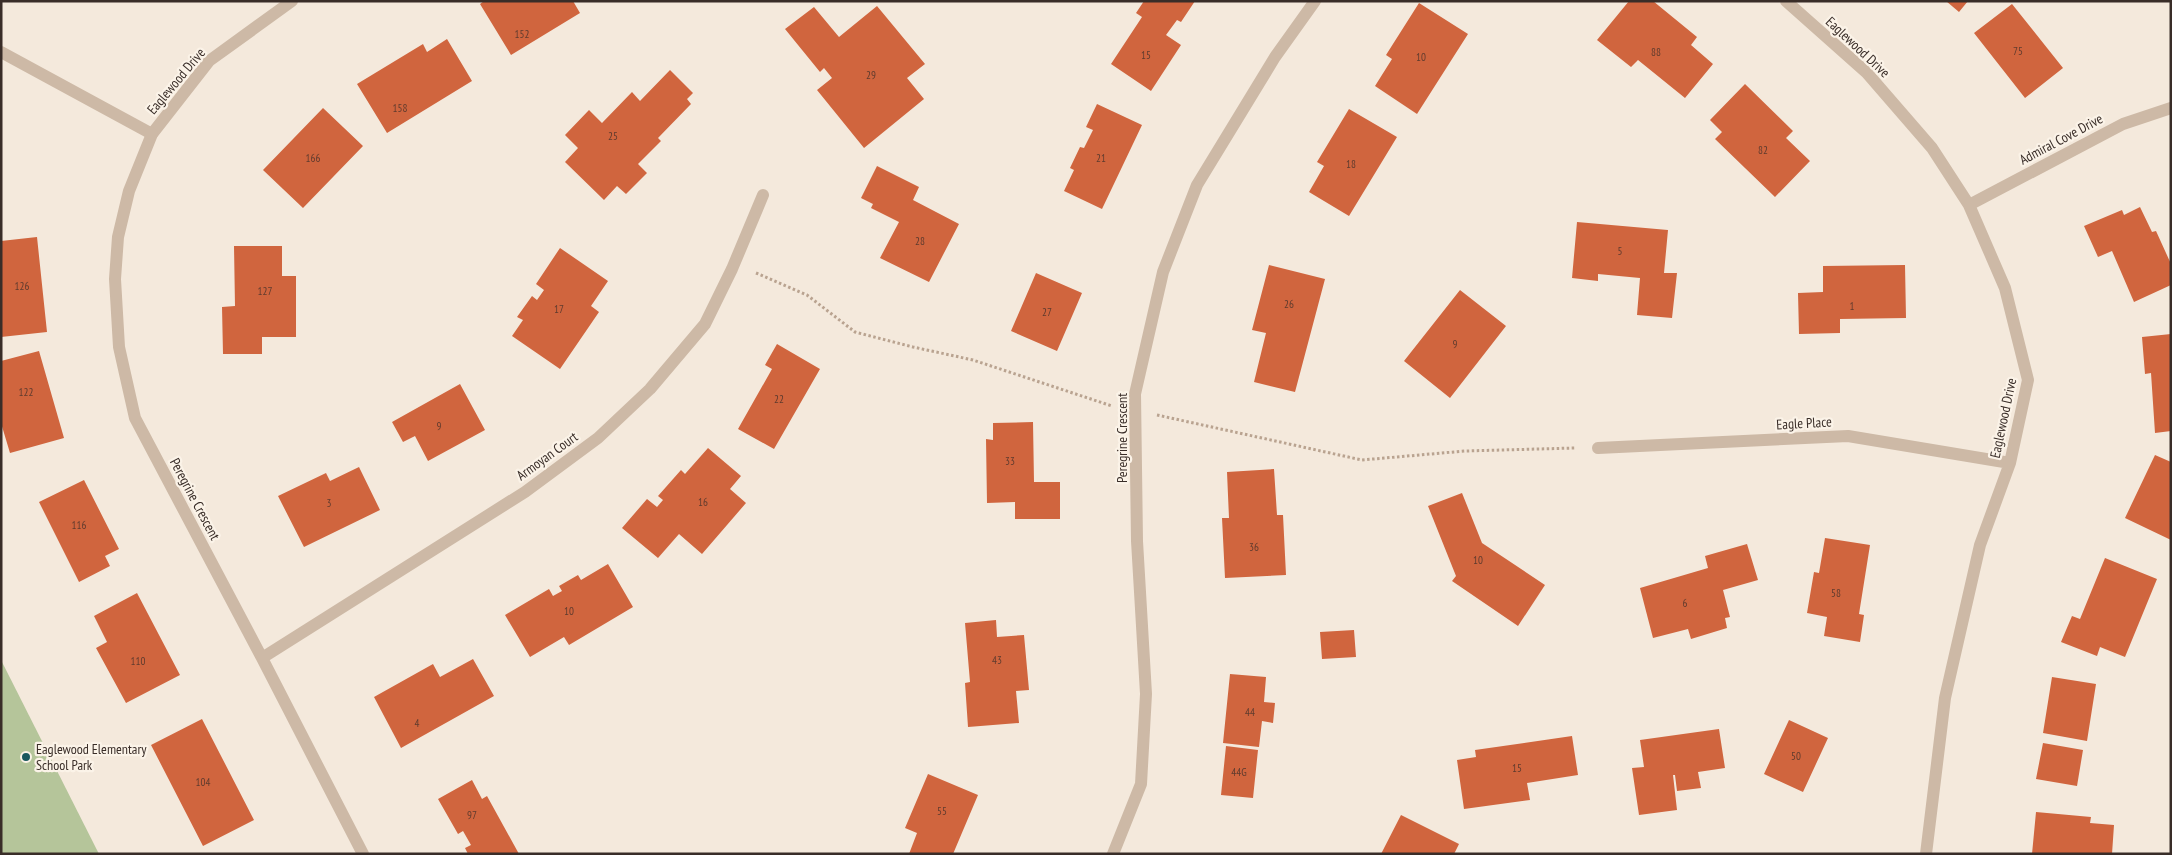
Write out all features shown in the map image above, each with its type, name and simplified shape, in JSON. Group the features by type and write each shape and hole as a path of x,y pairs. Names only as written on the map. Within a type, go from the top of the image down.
{"street":[{"name":"Eaglewood Drive","path":"1,52 152,134 209,61 292,1"},
{"name":"Peregrine Crescent","path":"1113,854 1141,784 1146,694 1137,541 1135,394 1162,272 1197,185 1275,57 1315,1"},
{"name":"Eaglewood Drive","path":"1786,1 1867,73 1932,148 1969,204 2005,288 2028,380 2010,463 1980,545 1944,698 1926,854"},
{"name":"Admiral Cove Drive","path":"1969,204 2123,124 2171,108"},
{"name":"Peregrine Crescent","path":"152,134 129,191 118,238 115,279 119,347 135,418 262,658 362,854"},
{"name":"Armoyan Court","path":"262,658 525,492 598,438 650,389 705,324 732,269 763,195"},
{"name":"Eagle Place","path":"1598,448 1848,436 2010,463"}],"green space":[{"name":"Eaglewood Elementary School Park","path":"1,660 99,854 1,854"}],"building":[{"path":"484,1 573,1 580,13 511,55 480,4"},
{"path":"1144,1 1195,1 1181,22 1177,20 1166,35 1181,45 1151,91 1111,64 1142,17 1136,13"},
{"path":"1629,1 1653,1 1697,37 1691,45 1713,64 1685,98 1638,60 1631,67 1597,40"},
{"path":"1946,1 1968,1 1959,12"},
{"path":"1419,3 1468,34 1417,114 1375,86 1392,59 1386,55"},
{"path":"2012,4 2063,68 2025,98 1974,33"},
{"path":"877,6 925,64 907,78 924,99 864,148 817,90 832,78 824,68 820,72 785,29 814,7 839,37"},
{"path":"447,39 472,81 387,133 357,84 423,44 427,52"},
{"path":"670,70 693,93 687,99 691,104 658,138 661,141 638,164 647,173 626,194 617,186 604,200 565,162 578,148 565,135 589,110 602,123 632,92 640,101"},
{"path":"1745,84 1793,131 1786,138 1810,161 1775,197 1715,139 1722,132 1710,120"},
{"path":"1097,104 1142,125 1102,209 1064,191 1074,170 1070,168 1080,147 1084,148 1093,130 1086,127"},
{"path":"323,108 363,146 303,208 263,170"},
{"path":"1349,109 1397,137 1349,216 1309,192 1324,166 1317,162"},
{"path":"877,166 919,187 913,200 959,224 929,282 880,258 899,222 871,208 873,204 861,198"},
{"path":"2140,207 2152,232 2156,231 2171,264 2171,285 2134,302 2112,251 2098,257 2084,226 2122,210 2124,215"},
{"path":"1577,222 1668,230 1664,273 1677,273 1672,318 1637,315 1640,278 1598,274 1598,281 1572,278"},
{"path":"37,237 47,332 1,337 1,241"},
{"path":"234,246 282,246 282,276 296,276 296,337 262,337 262,354 223,354 222,307 235,306"},
{"path":"560,248 608,281 591,306 599,312 560,369 512,336 523,320 517,317 532,296 537,300 544,290 536,284"},
{"path":"1269,265 1325,279 1295,392 1254,382 1266,333 1252,330"},
{"path":"1905,265 1906,318 1840,319 1840,333 1799,334 1798,293 1823,292 1823,266"},
{"path":"1036,273 1082,293 1057,351 1011,331"},
{"path":"1460,290 1506,326 1450,398 1404,361"},
{"path":"2171,334 2171,431 2155,433 2151,373 2145,374 2142,337"},
{"path":"777,344 820,369 774,449 738,429 772,369 765,365"},
{"path":"39,351 64,438 10,453 1,423 1,361"},
{"path":"460,384 485,430 428,461 415,436 403,442 392,422"},
{"path":"1033,422 1034,482 1060,482 1060,519 1015,519 1015,502 987,503 986,439 993,440 993,423"},
{"path":"708,448 741,476 730,489 746,503 702,554 679,534 658,558 622,528 647,499 657,507 663,500 658,496 681,470 685,474"},
{"path":"2155,455 2171,462 2171,540 2125,518"},
{"path":"359,467 380,510 304,547 278,496 326,473 330,481"},
{"path":"1274,469 1277,515 1283,515 1286,575 1225,578 1222,518 1229,518 1227,472"},
{"path":"84,480 119,549 105,556 110,566 79,582 39,502"},
{"path":"1462,493 1482,543 1545,585 1518,626 1452,581 1456,576 1428,506"},
{"path":"1825,538 1870,545 1859,614 1864,615 1860,642 1824,636 1827,617 1807,613 1814,572 1819,573"},
{"path":"1747,544 1758,580 1723,590 1730,617 1725,618 1727,628 1691,639 1688,629 1653,638 1640,588 1708,568 1705,556"},
{"path":"2105,558 2157,579 2125,657 2100,647 2097,656 2061,642 2072,616 2080,619"},
{"path":"608,564 633,607 569,645 564,637 530,657 505,615 549,589 553,596 562,591 559,586 578,575 581,580"},
{"path":"137,593 180,675 126,703 96,648 107,642 94,616"},
{"path":"996,620 997,637 1024,635 1029,690 1016,691 1019,723 968,727 965,683 970,682 965,623"},
{"path":"1354,630 1356,657 1322,659 1320,632"},
{"path":"473,659 494,696 401,748 374,697 433,664 440,677"},
{"path":"1230,674 1266,677 1264,702 1275,703 1273,723 1262,721 1259,747 1223,743"},
{"path":"2052,677 2096,684 2087,741 2043,733"},
{"path":"202,719 254,820 203,846 151,745"},
{"path":"1789,720 1828,738 1803,792 1764,774"},
{"path":"1719,729 1725,768 1698,772 1701,788 1677,791 1675,775 1673,775 1677,810 1639,815 1632,768 1644,767 1640,740"},
{"path":"1572,736 1578,775 1527,783 1530,800 1464,809 1457,760 1476,757 1475,750"},
{"path":"2043,743 2083,750 2077,786 2036,779"},
{"path":"1226,746 1258,750 1253,798 1221,795"},
{"path":"928,774 978,795 953,854 909,854 917,833 905,828"},
{"path":"472,780 482,799 487,796 519,854 468,854 465,848 471,845 463,831 458,834 438,799"},
{"path":"2036,812 2091,817 2090,823 2114,825 2112,854 2032,854"},
{"path":"1401,815 1459,844 1454,854 1381,854"}],"place":[{"name":"Eaglewood Elementary School Park","path":"26,757"}]}
